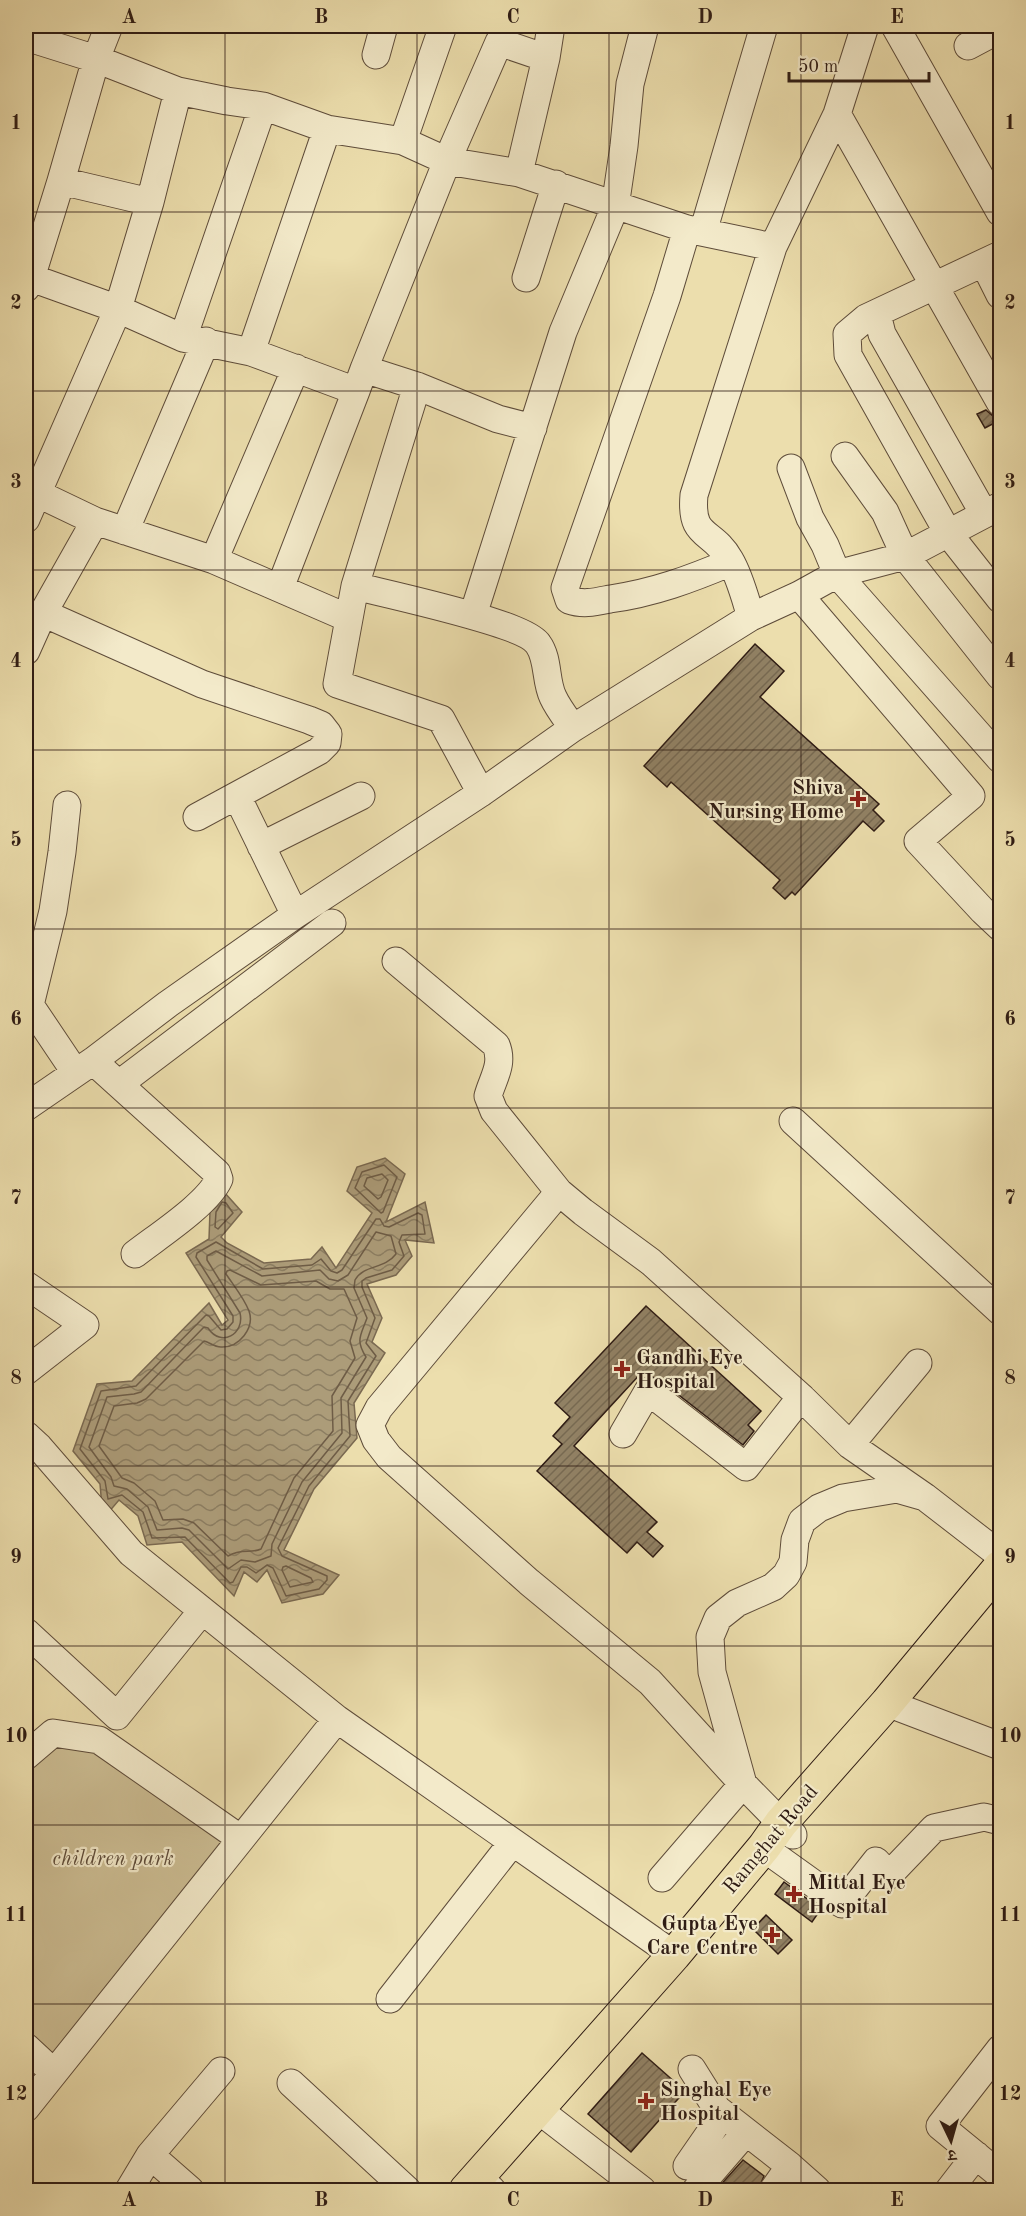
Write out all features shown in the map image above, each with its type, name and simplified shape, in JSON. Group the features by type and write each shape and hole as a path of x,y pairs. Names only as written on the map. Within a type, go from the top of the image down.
{"main road":[{"name":"Ramghat Road","path":"895,1706 1000,1567"},
{"name":"Ramghat Road","path":"484,2190 617,2030 699,1950 783,1838 895,1706 1000,1595"},
{"name":"Ramghat Road","path":"484,2190 549,2118 674,1955 764,1847 783,1838"}],"street":[{"path":"109,26 96,59 60,181 27,281 118,309 194,339 251,352 296,368 360,380 417,386 498,419 533,428"},
{"path":"376,55 384,26"},
{"path":"403,141 443,26"},
{"path":"519,173 546,58 551,26"},
{"path":"473,615 563,332 615,207 630,84 645,26"},
{"path":"731,562 685,582 651,591 580,604 569,600 565,588 667,296 695,231 764,26"},
{"path":"751,616 731,562 724,551 695,525 694,495 772,247 837,114 865,26"},
{"path":"895,26 1000,212"},
{"path":"968,46 1000,29"},
{"path":"26,37 96,59 178,91 263,106 327,129 403,141 447,161 519,173 556,184 615,207 695,231 772,247"},
{"path":"280,588 447,161 499,42 546,58"},
{"path":"26,519 31,490 118,309 150,202 178,91"},
{"path":"125,531 194,339 263,106"},
{"path":"837,114 1000,402"},
{"path":"251,352 327,129"},
{"path":"60,181 150,202"},
{"path":"526,278 556,184"},
{"path":"997,274 934,285 866,318 847,334 848,355 948,533 1000,599"},
{"path":"26,1107 295,915 481,793 573,728 751,616 837,574 905,556 995,511 882,334 878,314"},
{"path":"214,560 296,368"},
{"path":"417,386 355,586 336,684 441,719 481,793"},
{"path":"845,456 885,512 905,556 1000,676"},
{"path":"791,468 810,518 837,574 1000,759"},
{"path":"31,490 96,521 214,560 348,618"},
{"path":"26,651 43,613 96,521"},
{"path":"355,586 473,615 530,636 538,643 552,696 573,728"},
{"path":"798,595 971,796 918,841 995,911"},
{"path":"43,613 202,684 321,725 328,734 327,744 320,751 197,817"},
{"path":"237,796 295,915"},
{"path":"261,846 361,796"},
{"path":"67,805 53,911 28,1004 84,1066 119,1084 217,1173 219,1179 215,1189 203,1200 135,1254"},
{"path":"119,1084 332,923"},
{"path":"396,961 496,1046 500,1054 499,1066 488,1096 494,1111 559,1192 651,1262 801,1397 850,1445 925,1497 1000,1555"},
{"path":"793,1121 1000,1311"},
{"path":"559,1192 379,1408 370,1425 376,1440 389,1457 529,1582 650,1682 743,1784 783,1838 842,1904 876,1861 889,1875 934,1828 984,1817 1000,1821"},
{"path":"26,1285 85,1325 26,1371"},
{"path":"850,1445 918,1363"},
{"path":"623,1434 648,1391 746,1467 801,1397"},
{"path":"26,1436 39,1447 131,1553 202,1611 337,1719 674,1955"},
{"path":"743,1784 712,1672 710,1636 718,1618 736,1604 773,1587 786,1575 793,1562 795,1540 802,1521 819,1508 843,1497 897,1489 925,1497"},
{"path":"26,1632 117,1716 202,1611"},
{"path":"895,1706 998,1742"},
{"path":"26,2108 337,1719"},
{"path":"26,1756 54,1732 99,1740 241,1839"},
{"path":"662,1878 743,1784"},
{"path":"390,1999 512,1843"},
{"path":"26,2047 54,2073"},
{"path":"1000,2049 940,2126 1000,2175"},
{"path":"692,2069 717,2109 817,2190"},
{"path":"129,2190 150,2155 221,2071"},
{"path":"291,2083 407,2190"},
{"path":"692,2178 723,2114"},
{"path":"549,2118 642,2190"},
{"path":"692,2178 746,2132"},
{"path":"150,2155 190,2190"},
{"path":"949,2190 976,2155"},
{"path":"773,2190 790,2166"}],"green space":[{"name":"children park","path":"99,1740 241,1839 54,2073 26,2047 26,1756 44,1741"}],"water":[{"path":"385,1158 405,1174 386,1222 425,1202 434,1243 405,1240 412,1256 396,1275 367,1284 382,1318 372,1342 385,1353 354,1403 357,1438 314,1489 284,1550 339,1575 323,1594 282,1603 267,1570 257,1582 244,1572 234,1596 182,1542 147,1545 138,1516 119,1500 108,1513 102,1507 100,1484 73,1451 97,1384 132,1381 209,1303 222,1325 228,1320 186,1253 209,1239 210,1211 224,1192 242,1212 221,1237 227,1243 264,1263 311,1259 322,1247 336,1268 372,1213 347,1191 357,1167"}],"building":[{"path":"986,410 1000,420 985,428 977,414"},
{"path":"755,644 784,671 760,697 879,804 873,810 884,821 874,831 863,821 795,895 792,892 785,899 773,888 780,880 671,782 667,787 644,766"},
{"path":"646,1306 761,1411 748,1425 754,1431 743,1445 658,1379 648,1376 643,1371 574,1446 657,1522 647,1532 663,1546 653,1557 637,1542 627,1553 537,1471 562,1444 553,1436 570,1417 555,1403"},
{"path":"784,1882 821,1909 812,1922 775,1894"},
{"path":"766,1915 792,1940 778,1954 753,1929"},
{"path":"642,2053 685,2091 631,2152 588,2114"},
{"path":"743,2160 764,2176 758,2190 716,2190"}],"place":[{"name":"Shiva Nursing Home","path":"858,799"},
{"name":"Gandhi Eye Hospital","path":"622,1369"},
{"name":"Mittal Eye Hospital","path":"794,1894"},
{"name":"Gupta Eye Care Centre","path":"772,1935"},
{"name":"Singhal Eye Hospital","path":"646,2101"}]}
